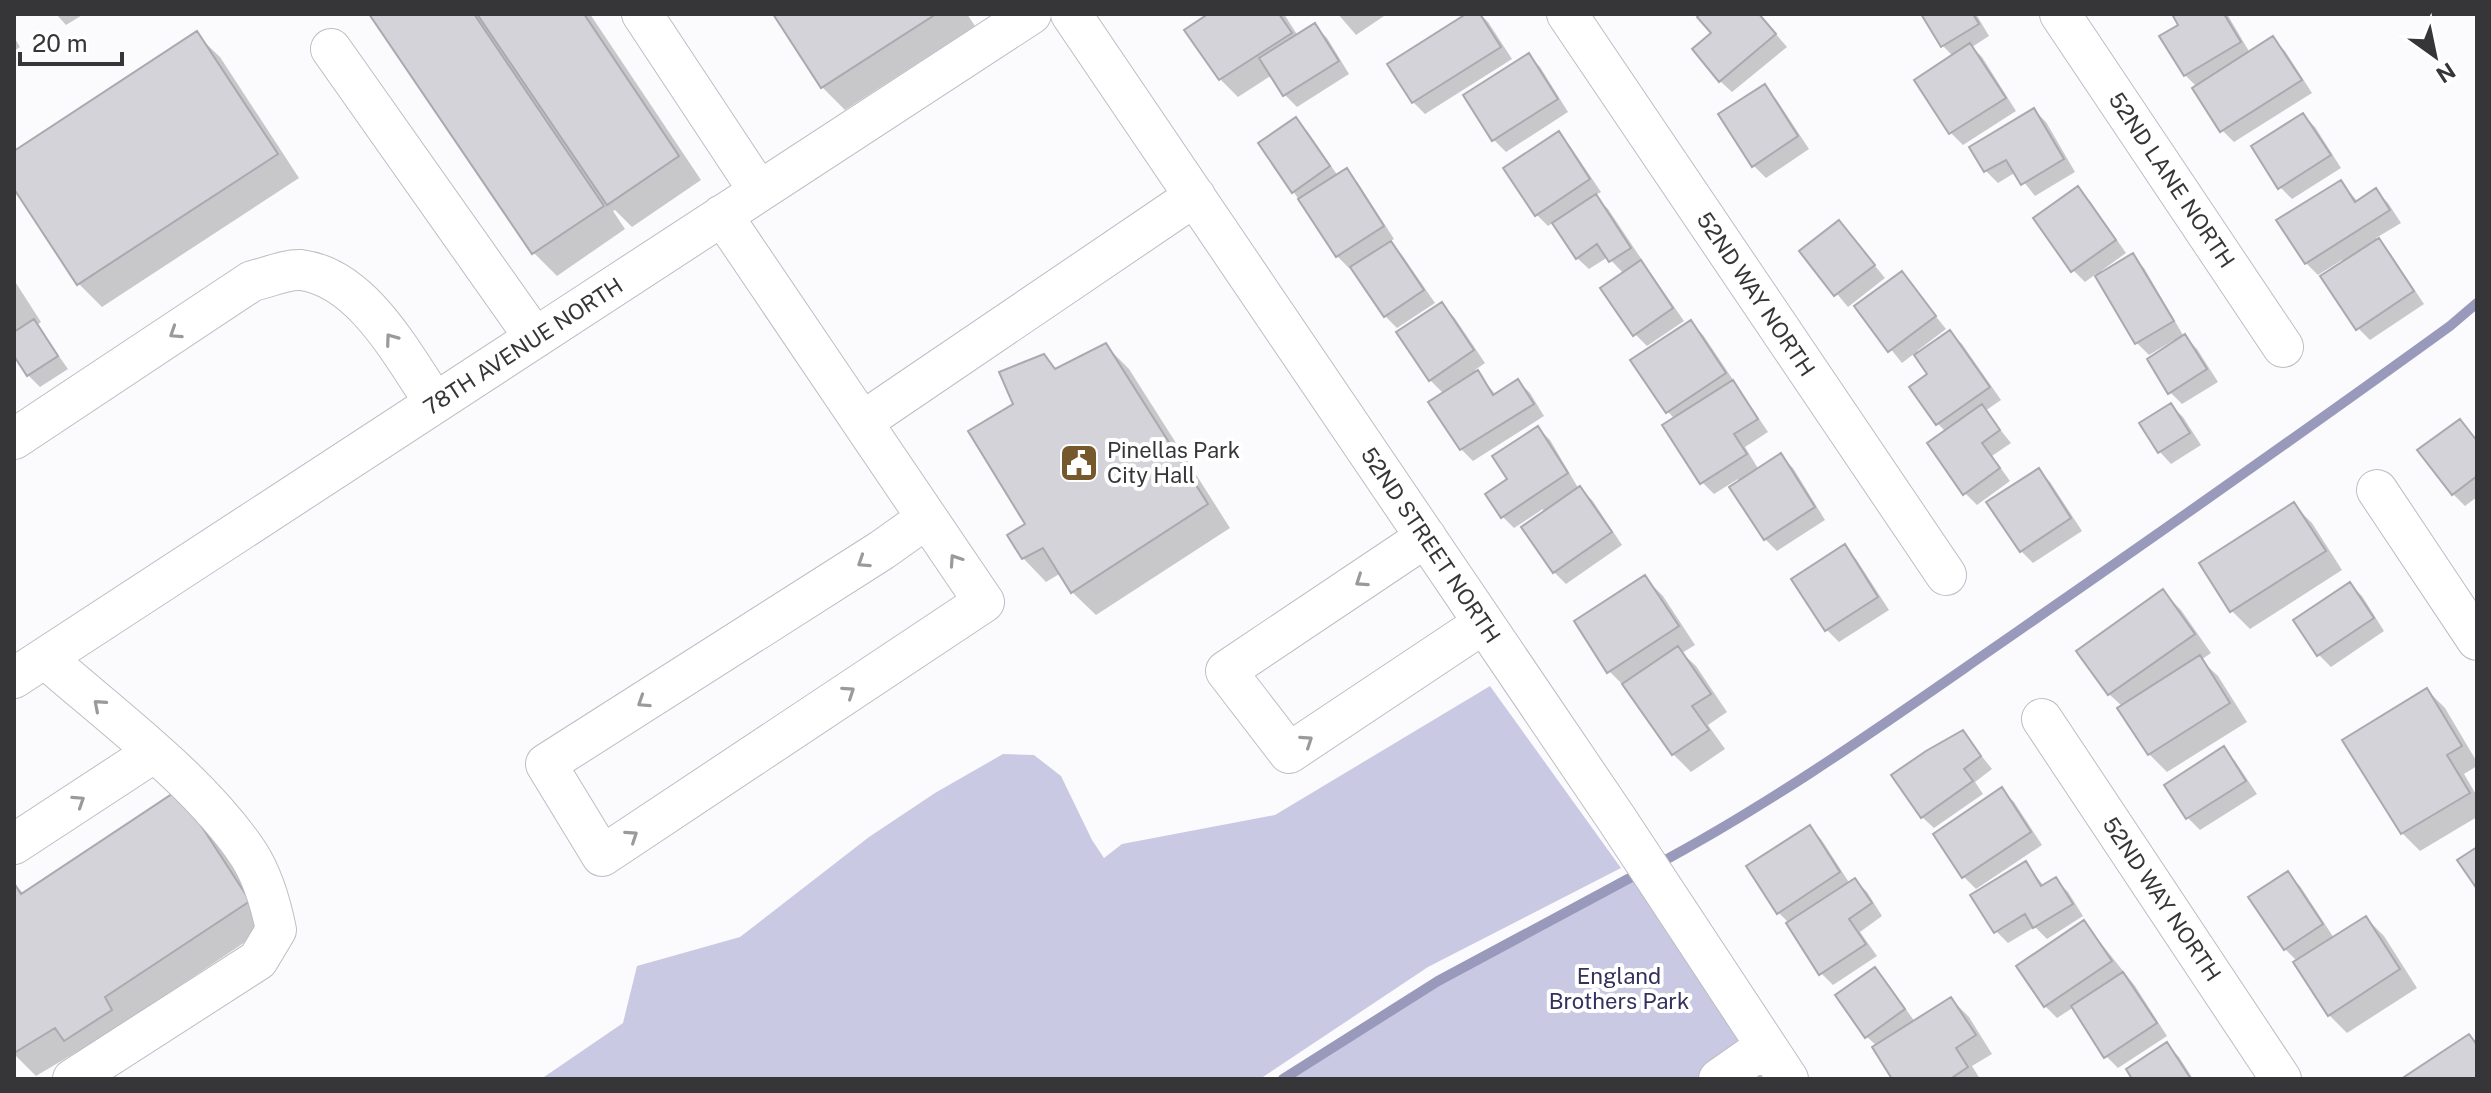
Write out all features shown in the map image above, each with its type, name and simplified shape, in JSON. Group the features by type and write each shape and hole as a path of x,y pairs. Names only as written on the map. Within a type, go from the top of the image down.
{"street":[{"path":"642,14 759,191"},
{"name":"78TH AVENUE NORTH","path":"29,668 1031,14"},
{"name":"52ND STREET NORTH","path":"1071,14 1616,818 1788,1079"},
{"name":"52ND WAY NORTH","path":"1567,14 1946,575"},
{"name":"52ND LANE NORTH","path":"2060,14 2283,347"},
{"path":"331,49 535,338"},
{"path":"862,422 1195,196"},
{"path":"722,215 984,602 602,856 546,764 882,550 927,518"},
{"path":"14,439 252,281 298,270 328,277 356,297 388,334 435,403"},
{"path":"2377,490 2477,640"},
{"path":"1426,537 1226,671 1289,753 1484,623"},
{"path":"29,668 153,753 202,797 250,857 271,906 276,930 258,960 73,1079"},
{"name":"52ND WAY NORTH","path":"2042,719 2281,1079"},
{"path":"14,844 153,753"},
{"path":"1719,1079 1766,1046"}],"green space":[{"path":"1490,686 1621,868 1428,967 1260,1079 541,1079 623,1023 637,966 740,937 869,837 935,793 1003,754 1034,755 1061,776 1104,858 1122,844 1275,815"},
{"name":"England Brothers Park","path":"1651,872 1788,1079 1291,1079 1438,981"}],"building":[{"path":"369,14 474,14 604,206 532,254"},
{"path":"477,14 584,14 679,156 607,205"},
{"path":"773,14 936,14 821,88"},
{"path":"1208,14 1279,14 1292,33 1219,80 1184,30"},
{"path":"1466,14 1480,14 1501,47 1412,103 1387,64"},
{"path":"1700,14 1759,14 1776,34 1719,82 1692,49 1711,33 1697,17"},
{"path":"1921,14 1973,14 1979,24 1941,47"},
{"path":"2172,14 2224,14 2241,42 2184,76 2159,36 2178,25"},
{"path":"1315,23 1339,61 1283,96 1259,58"},
{"path":"197,31 278,154 77,285 14,189 14,151"},
{"path":"2273,36 2302,80 2220,132 2192,88"},
{"path":"1970,43 2006,98 1949,134 1914,80"},
{"path":"1529,53 1558,99 1492,141 1463,95"},
{"path":"1765,84 1798,136 1752,167 1718,114"},
{"path":"2034,108 2064,159 2021,185 2006,160 1984,172 1969,147"},
{"path":"2303,113 2331,155 2278,189 2251,146"},
{"path":"1296,117 1330,166 1292,193 1258,143"},
{"path":"1559,131 1590,179 1535,216 1503,168"},
{"path":"1347,168 1384,226 1336,257 1298,199"},
{"path":"2341,180 2355,202 2376,188 2390,210 2305,264 2276,220"},
{"path":"2078,186 2116,240 2071,272 2033,218"},
{"path":"1596,194 1631,248 1609,262 1597,244 1576,259 1552,223"},
{"path":"1839,220 1875,265 1834,296 1799,251"},
{"path":"2379,238 2414,291 2356,330 2320,276"},
{"path":"1391,241 1424,290 1384,317 1350,267"},
{"path":"2133,253 2174,321 2135,344 2095,276"},
{"path":"1641,260 1673,308 1633,336 1600,288"},
{"path":"1902,271 1936,316 1888,352 1854,306"},
{"path":"1442,302 1474,350 1429,381 1396,332"},
{"path":"34,319 58,356 27,376 14,356 14,332"},
{"path":"1691,320 1726,373 1666,413 1630,360"},
{"path":"1950,330 1990,387 1936,425 1909,387 1927,374 1914,355"},
{"path":"2185,334 2207,369 2168,394 2147,359"},
{"path":"1106,343 1208,504 1071,593 1043,548 1022,559 1007,535 1025,524 968,431 1013,404 999,372 1044,354 1055,369"},
{"path":"1478,370 1493,395 1518,379 1534,404 1460,450 1428,402"},
{"path":"1733,380 1758,419 1734,434 1747,454 1700,484 1662,425"},
{"path":"2171,403 2190,433 2158,453 2139,423"},
{"path":"1982,404 2000,430 1982,443 2000,468 1963,495 1927,443"},
{"path":"2460,419 2477,441 2477,476 2452,495 2417,450"},
{"path":"1538,426 1568,473 1501,518 1485,494 1507,479 1492,456"},
{"path":"1781,453 1815,507 1764,540 1729,487"},
{"path":"2039,468 2071,518 2020,552 1986,502"},
{"path":"1580,486 1612,532 1553,573 1521,527"},
{"path":"2294,502 2326,551 2230,612 2199,563"},
{"path":"1845,544 1878,597 1825,631 1791,579"},
{"path":"1645,575 1679,626 1607,673 1574,621"},
{"path":"2350,582 2374,618 2317,656 2293,620"},
{"path":"2163,589 2195,634 2108,695 2076,651"},
{"path":"1678,646 1711,694 1692,706 1709,730 1672,755 1622,684"},
{"path":"2200,655 2230,703 2148,755 2117,708"},
{"path":"2427,688 2462,746 2447,755 2470,793 2401,834 2342,740"},
{"path":"1963,730 1981,756 1964,769 1973,781 1921,818 1891,775"},
{"path":"2224,746 2246,781 2186,819 2164,785"},
{"path":"2002,787 2031,832 1962,878 1933,834"},
{"path":"178,790 250,901 105,997 112,1010 64,1041 55,1028 14,1053 14,883 21,894"},
{"path":"1810,825 1840,872 1777,914 1746,866"},
{"path":"2477,847 2477,889 2457,860"},
{"path":"2026,861 2041,886 2056,877 2073,904 2033,928 2025,914 1994,933 1970,895"},
{"path":"2288,871 2323,924 2284,950 2248,897"},
{"path":"1855,878 1872,903 1849,919 1866,944 1819,975 1786,923"},
{"path":"2366,916 2400,969 2328,1016 2293,962"},
{"path":"2084,920 2112,961 2044,1007 2016,966"},
{"path":"1875,967 1905,1009 1865,1038 1835,995"},
{"path":"2123,972 2157,1023 2104,1058 2071,1006"},
{"path":"1951,997 1976,1035 1956,1048 1968,1067 1950,1079 1892,1079 1872,1047"},
{"path":"2469,1034 2477,1045 2477,1079 2401,1079"},
{"path":"2167,1042 2191,1079 2132,1079 2126,1069"}],"waterway":[{"path":"1656,865 1747,813 1880,726 2286,443 2450,326 2477,303"},
{"path":"1283,1079 1438,981 1641,872"}],"place":[{"name":"Pinellas Park City Hall","path":"1079,463"}]}
